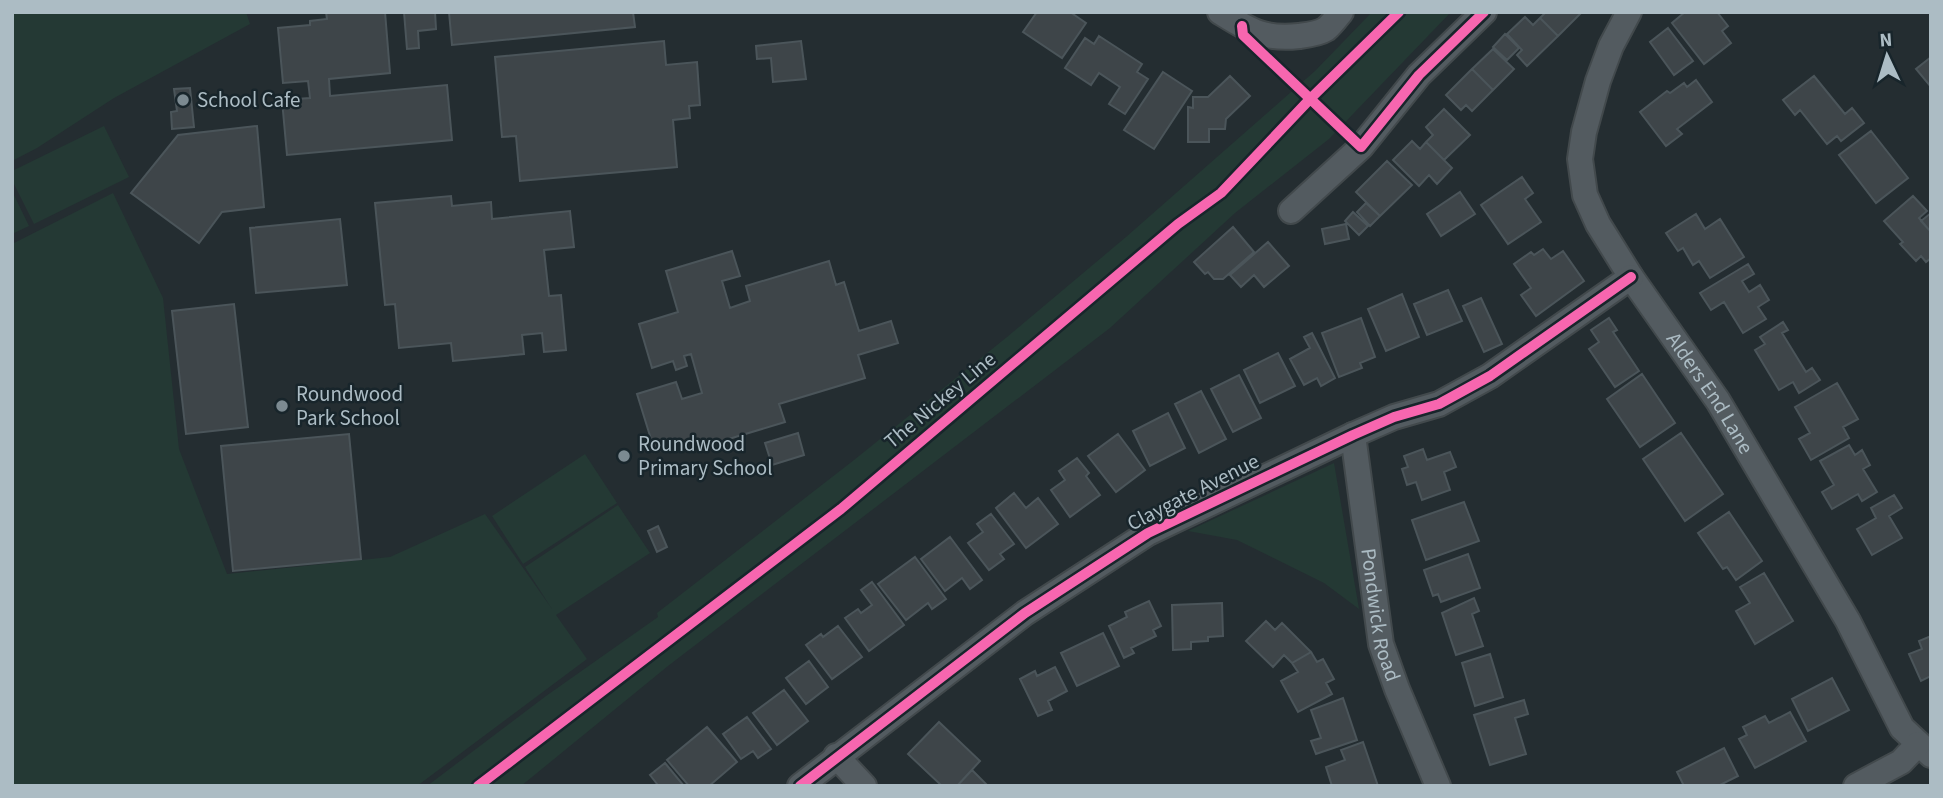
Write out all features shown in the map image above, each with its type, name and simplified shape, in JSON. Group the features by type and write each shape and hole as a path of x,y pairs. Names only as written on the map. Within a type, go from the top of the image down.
{"street":[{"path":"1220,12 1242,26 1268,37 1310,34 1334,20"},
{"path":"1291,211 1361,147 1419,75 1484,12"},
{"name":"Alders End Lane","path":"1629,12 1611,46 1584,132 1580,159 1585,195 1598,224 1631,277 1718,401 1848,621 1902,728 1924,749"},
{"name":"Claygate Avenue","path":"800,786 1025,613 1148,533 1353,435 1394,417 1439,404 1490,376 1631,277"},
{"name":"Pondwick Road","path":"1353,435 1381,644 1397,690 1438,786"},
{"path":"1856,786 1924,749"},
{"path":"836,756 864,786"}],"green space":[{"path":"12,12 246,12 250,24 114,98 12,161"},
{"path":"1372,12 1451,12 1329,139 1235,213 1110,328 668,666 521,786 427,786 546,696 658,617 657,613 1007,337 1315,71"},
{"path":"104,126 129,177 34,224 12,180 12,171"},
{"path":"12,191 29,226 12,234"},
{"path":"113,193 163,298 179,449 227,574 390,557 485,514 552,609 525,567 618,505 650,553 556,615 587,659 417,786 12,786 12,244"},
{"path":"585,454 617,503 523,564 492,516"},
{"path":"1334,463 1359,609 1324,583 1237,540 1188,531"}],"building":[{"path":"326,12 385,12 390,73 329,79 330,96 447,85 452,140 287,155 282,100 310,98 308,81 283,83 278,28 310,25 310,21 327,19"},
{"path":"404,12 435,12 436,29 418,31 419,48 407,49"},
{"path":"449,12 633,12 635,27 452,45"},
{"path":"1037,12 1070,12 1086,23 1062,58 1023,32"},
{"path":"1546,12 1582,12 1558,36 1540,18"},
{"path":"1685,12 1717,12 1728,26 1722,31 1731,43 1704,64 1672,23"},
{"path":"1525,17 1533,25 1540,18 1558,36 1527,66 1517,55 1522,50 1507,34"},
{"path":"1668,28 1693,61 1674,75 1650,42"},
{"path":"1505,34 1519,48 1507,60 1493,47"},
{"path":"1099,36 1142,64 1137,72 1148,79 1125,114 1109,104 1120,87 1099,73 1091,85 1065,68 1085,38 1094,44"},
{"path":"664,41 666,65 697,62 700,105 689,106 690,118 673,120 677,167 520,181 516,136 502,137 495,57"},
{"path":"801,41 806,79 773,82 771,58 757,59 756,46"},
{"path":"1493,49 1514,69 1493,90 1472,69"},
{"path":"1931,57 1931,87 1916,69"},
{"path":"1472,69 1493,90 1472,111 1466,105 1461,110 1446,95"},
{"path":"1163,72 1192,91 1154,149 1124,130"},
{"path":"1230,76 1250,96 1226,119 1225,129 1209,129 1209,142 1188,142 1188,107 1193,108 1193,97 1208,97"},
{"path":"1814,76 1845,114 1852,108 1864,123 1841,141 1837,136 1827,144 1800,110 1795,115 1783,100"},
{"path":"1696,80 1712,102 1677,129 1682,134 1666,146 1640,112 1667,91 1670,93 1684,83 1687,87"},
{"name":"School Cafe","path":"190,88 194,127 172,129 171,112 177,111 174,89"},
{"path":"1444,109 1470,135 1444,160 1426,142 1433,135 1426,127"},
{"path":"257,126 264,207 222,212 199,243 131,193 178,135"},
{"path":"1871,131 1908,178 1876,203 1839,155"},
{"path":"1412,141 1420,149 1426,142 1452,168 1437,184 1429,175 1419,186 1393,160"},
{"path":"1387,161 1412,185 1380,216 1356,192"},
{"path":"1522,177 1533,193 1525,199 1541,222 1508,244 1481,205"},
{"path":"1460,192 1475,214 1441,236 1427,214"},
{"path":"451,196 452,206 491,202 492,219 570,211 574,247 544,250 549,296 561,295 566,350 544,352 542,333 522,335 524,354 453,361 451,343 399,348 395,304 385,305 375,203"},
{"path":"1913,196 1927,211 1919,218 1931,232 1931,258 1926,262 1921,256 1916,261 1884,221"},
{"path":"1366,203 1380,216 1370,226 1357,212"},
{"path":"1353,212 1368,226 1359,235 1345,221"},
{"path":"1931,213 1931,232 1921,221"},
{"path":"1696,214 1705,229 1720,219 1744,257 1710,278 1699,261 1693,265 1683,248 1678,251 1666,233"},
{"path":"340,219 347,285 256,293 250,228"},
{"path":"1346,224 1349,239 1325,244 1322,229"},
{"path":"1233,227 1254,252 1223,279 1214,279 1194,262"},
{"path":"1268,242 1289,266 1264,287 1254,275 1241,287 1230,275"},
{"path":"1543,249 1551,259 1563,251 1584,281 1536,316 1521,295 1531,288 1514,264 1531,252 1534,255"},
{"path":"732,251 740,276 722,281 730,308 750,301 746,286 829,261 836,285 844,282 859,331 891,321 898,343 858,355 865,378 779,404 785,422 699,448 697,439 655,452 637,394 676,382 682,399 702,393 691,354 684,356 687,366 676,370 673,361 652,368 639,324 678,312 666,271"},
{"path":"1748,264 1754,274 1742,281 1749,292 1760,285 1769,300 1758,307 1766,319 1743,333 1724,302 1711,310 1700,293"},
{"path":"1448,290 1462,321 1427,335 1414,304"},
{"path":"1402,294 1419,337 1386,351 1368,309"},
{"path":"1481,298 1502,344 1484,352 1463,306"},
{"path":"234,304 248,427 186,434 172,311"},
{"path":"1361,318 1375,357 1360,363 1362,368 1339,377 1322,333"},
{"path":"1609,318 1617,330 1613,332 1639,371 1615,387 1589,349 1599,342 1591,330"},
{"path":"1783,322 1788,330 1782,333 1806,372 1812,368 1820,380 1799,393 1793,382 1779,390 1755,350 1765,344 1760,337"},
{"path":"1312,333 1335,378 1321,386 1317,378 1304,385 1290,359 1310,348 1304,337"},
{"path":"1278,353 1295,386 1260,403 1244,370"},
{"path":"1642,374 1675,423 1640,447 1607,399"},
{"path":"1239,375 1261,418 1233,432 1211,389"},
{"path":"1837,383 1858,419 1843,427 1849,438 1811,460 1799,439 1810,433 1795,407"},
{"path":"1201,391 1226,439 1199,453 1175,404"},
{"path":"1168,413 1185,448 1150,466 1133,431"},
{"path":"798,433 804,455 772,465 765,443"},
{"path":"1681,433 1723,494 1685,521 1643,459"},
{"path":"349,434 361,559 233,571 221,446"},
{"path":"1118,434 1145,470 1116,492 1088,456"},
{"path":"1849,445 1855,455 1862,450 1870,465 1863,469 1877,492 1862,501 1858,494 1832,509 1822,492 1834,485 1820,461"},
{"path":"1423,449 1427,460 1450,452 1456,467 1444,472 1450,490 1422,500 1416,482 1407,485 1402,469 1408,467 1404,456"},
{"path":"1077,458 1089,473 1086,476 1100,495 1070,517 1051,490 1065,480 1059,471"},
{"path":"1014,493 1026,508 1038,498 1058,524 1026,548 996,508"},
{"path":"1894,495 1902,508 1889,516 1902,538 1872,555 1857,529 1876,518 1871,508"},
{"path":"1464,502 1479,541 1426,560 1412,520"},
{"path":"1729,512 1762,561 1736,580 1727,567 1723,569 1698,533"},
{"path":"991,514 1014,544 1000,554 1004,559 989,570 968,543 983,532 977,524"},
{"path":"658,526 667,547 657,552 648,531"},
{"path":"950,537 982,580 970,589 962,578 945,591 921,559"},
{"path":"1468,554 1480,588 1441,602 1438,594 1433,596 1424,570"},
{"path":"915,557 946,599 932,609 928,603 906,620 878,584"},
{"path":"1764,573 1793,621 1755,644 1736,611 1750,603 1740,587"},
{"path":"872,582 904,625 869,651 845,618 858,609 861,613 872,605 861,590"},
{"path":"1474,598 1479,611 1472,614 1483,646 1456,655 1442,613"},
{"path":"1149,601 1161,626 1153,630 1156,636 1131,648 1134,653 1124,658 1109,626 1127,617 1125,612"},
{"path":"1222,603 1223,636 1208,637 1208,641 1191,642 1191,649 1173,650 1172,605"},
{"path":"1266,621 1275,630 1282,623 1311,652 1292,663 1284,655 1273,667 1246,641"},
{"path":"838,626 862,657 832,679 806,645"},
{"path":"1103,633 1119,666 1077,686 1061,653"},
{"path":"1931,636 1931,676 1921,681 1909,654 1922,649 1919,641"},
{"path":"1311,652 1317,662 1323,659 1334,679 1326,683 1332,694 1298,712 1281,681 1298,672 1292,663"},
{"path":"1490,654 1503,697 1475,706 1462,663"},
{"path":"809,661 828,687 806,704 786,678"},
{"path":"1055,667 1067,691 1048,701 1052,710 1038,716 1020,679 1035,671 1037,676"},
{"path":"1832,678 1849,710 1808,731 1792,699"},
{"path":"784,690 808,721 777,745 753,713"},
{"path":"1343,698 1357,740 1316,754 1311,741 1321,738 1311,710"},
{"path":"1524,700 1528,714 1515,718 1526,754 1490,765 1474,715"},
{"path":"1790,712 1806,741 1755,768 1739,739 1747,735 1743,727 1765,716 1769,723"},
{"path":"747,717 771,749 758,758 753,751 741,759 723,734"},
{"path":"939,722 980,761 957,786 942,786 908,754"},
{"path":"707,727 737,762 709,786 689,786 667,760"},
{"path":"1363,742 1378,786 1332,786 1326,767 1345,760 1341,750"},
{"path":"1724,748 1738,776 1718,786 1684,786 1677,772"},
{"path":"665,763 684,786 655,786 657,784 650,775"},
{"path":"972,770 988,786 957,786"}],"cycle path":[{"name":"The Nickey Line","path":"478,786 841,509 1178,224 1221,193 1311,98 1399,12"},
{"path":"1242,26 1243,35 1361,147 1419,75 1484,12"},
{"path":"800,786 1025,613 1148,533 1353,435 1394,417 1439,404 1490,376 1631,277"}],"place":[{"name":"School Cafe","path":"183,100"},
{"name":"Roundwood Park School","path":"282,406"},
{"name":"Roundwood Primary School","path":"624,456"}]}
